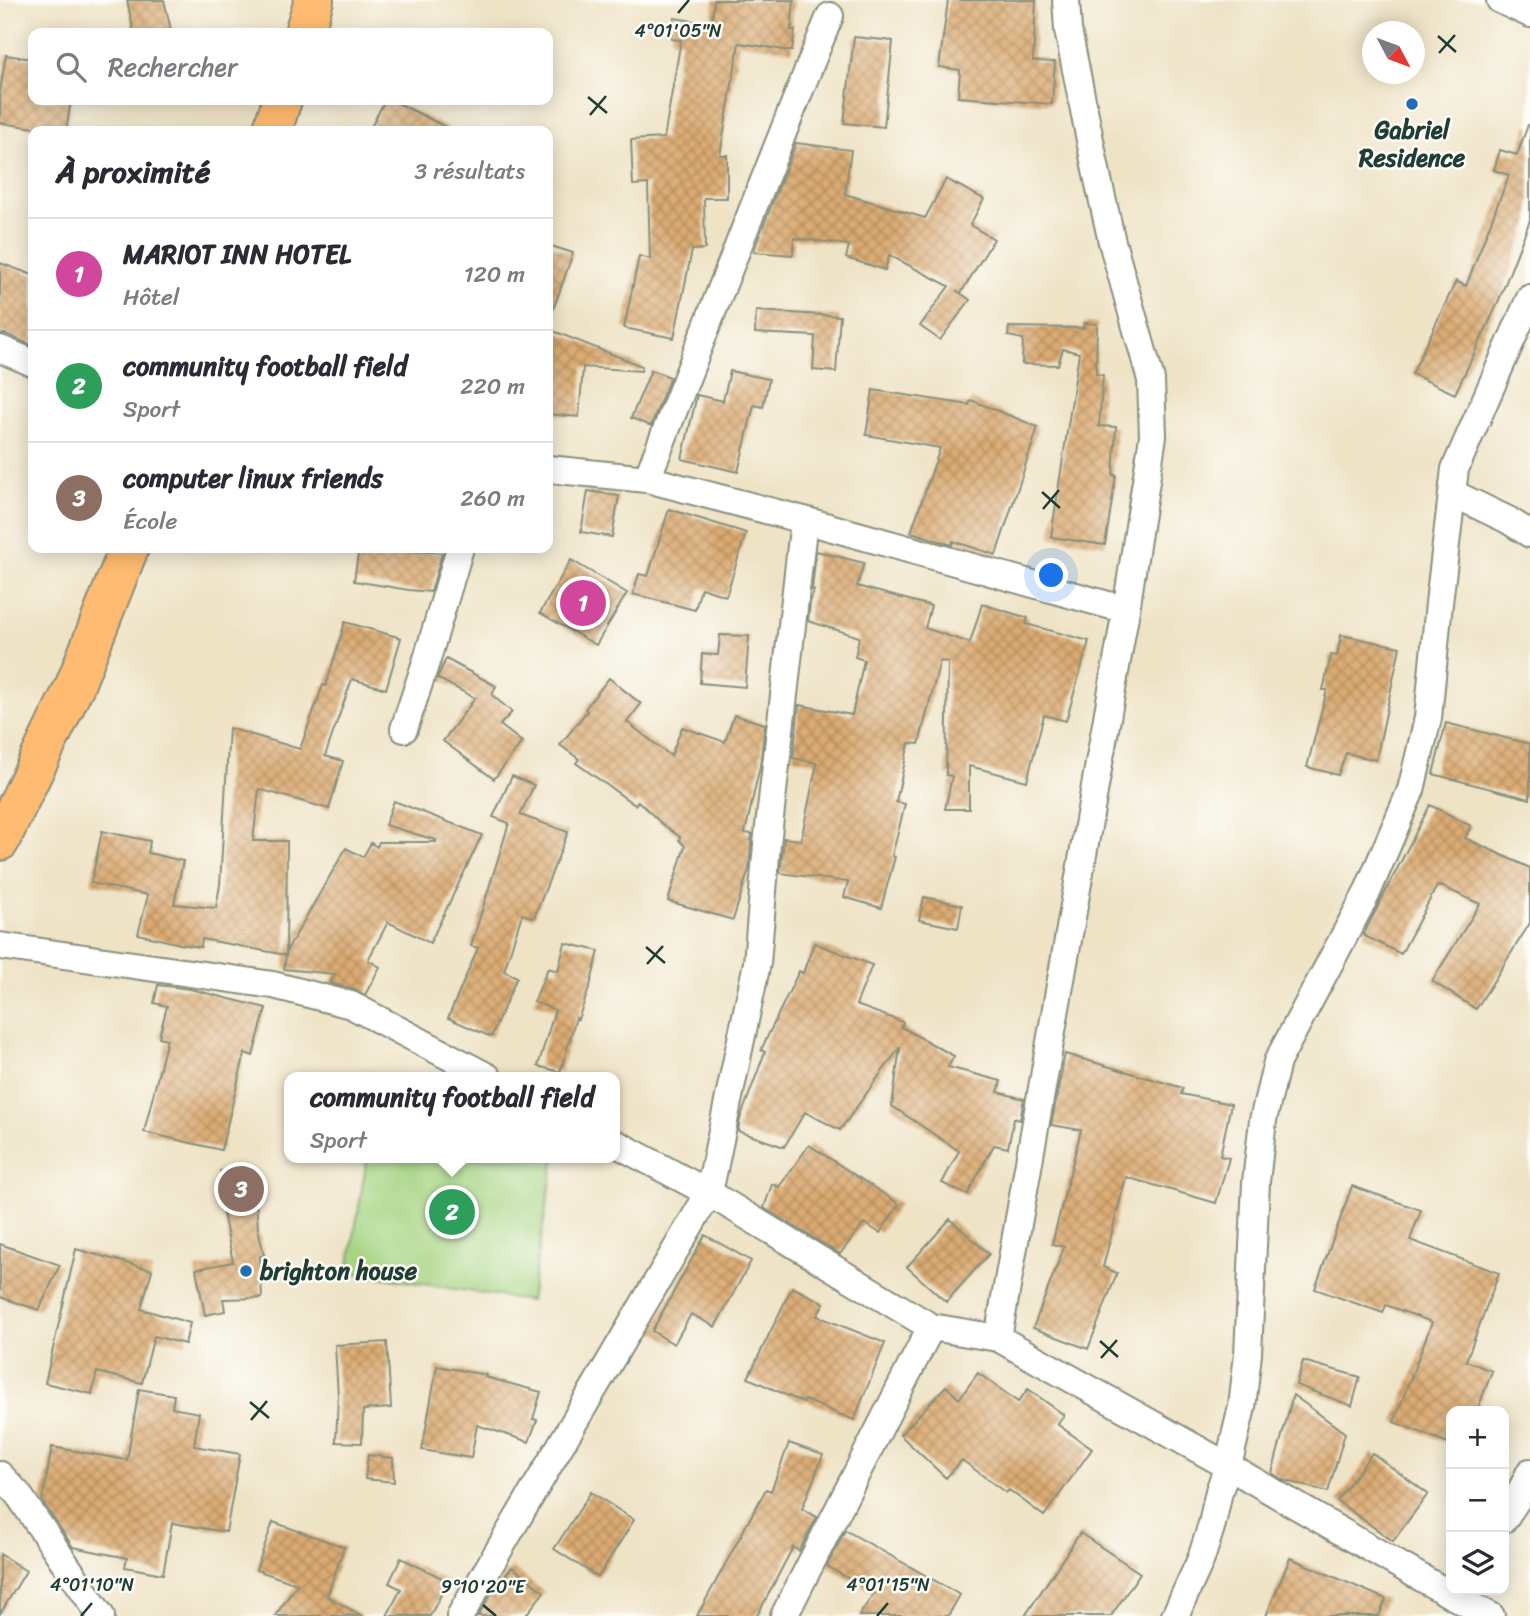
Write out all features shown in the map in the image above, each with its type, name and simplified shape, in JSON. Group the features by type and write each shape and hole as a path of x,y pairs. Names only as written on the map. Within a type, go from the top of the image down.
{"highway":[{"path":"306,28 314,0"},
{"path":"274,126 280,105"},
{"path":"0,841 75,685 128,553"}],"street":[{"path":"998,1338 1126,610 1153,436 1151,380 1112,242 1068,30 1066,0"},
{"path":"1500,0 1530,14"},
{"path":"647,479 830,16"},
{"path":"1175,1616 1201,1559 1242,1408 1248,1354 1256,1182 1266,1109 1277,1062 1366,895 1411,790 1428,718 1455,469 1530,299"},
{"path":"0,349 28,361"},
{"path":"553,470 647,479 1126,610"},
{"path":"1452,492 1530,534"},
{"path":"460,1616 709,1193 757,963 768,831 804,520"},
{"path":"404,729 428,659 459,553"},
{"path":"0,946 273,985 351,1004 479,1072"},
{"path":"620,1146 709,1193 931,1327 998,1338 1446,1588"},
{"path":"784,1616 931,1327"},
{"path":"1509,1512 1530,1472"},
{"path":"0,1475 18,1493 101,1616"},
{"path":"1458,1595 1491,1616"}],"green space":[{"path":"366,1163 554,1163 530,1301 348,1272"}],"building":[{"path":"127,0 164,0 171,28 133,28"},
{"path":"714,0 794,0 791,30 795,30 792,51 739,43 720,155 727,155 727,198 704,198 705,249 692,250 674,338 624,328 639,256 650,259 648,184 633,185 631,140 664,138 681,40 671,39 674,18 712,24"},
{"path":"948,0 1036,0 1033,61 1055,62 1052,104 958,97 960,70 939,67"},
{"path":"854,37 893,41 884,127 844,123"},
{"path":"6,55 28,58 28,105 70,105 67,126 28,127 0,123 0,91"},
{"path":"382,105 402,105 444,126 372,126"},
{"path":"1528,125 1530,220 1497,305 1455,394 1412,374 1456,281 1466,286 1509,175 1494,170 1500,150 1517,155"},
{"path":"796,143 851,150 845,194 925,218 946,179 984,199 970,225 994,239 961,293 956,290 970,300 940,340 920,326 949,286 889,255 885,270 846,258 849,245 794,238 793,255 754,252"},
{"path":"553,247 573,253 553,310"},
{"path":"0,263 28,273 28,344 0,334"},
{"path":"756,311 840,316 836,372 813,370 815,336 755,333"},
{"path":"1084,323 1097,324 1096,374 1103,375 1099,426 1116,427 1113,475 1116,475 1105,545 1051,537 1079,353 1063,349 1058,365 1022,364 1023,339 1008,336 1009,327 1083,328"},
{"path":"553,331 642,366 641,371 583,367 579,417 553,414"},
{"path":"651,370 670,377 651,426 631,418"},
{"path":"730,371 769,379 763,407 754,405 738,472 682,459 697,395 723,401"},
{"path":"873,390 969,405 971,400 1038,427 996,555 953,541 952,545 911,532 940,448 866,435"},
{"path":"588,491 619,496 612,537 581,532"},
{"path":"669,509 746,533 726,596 701,588 695,610 633,594 639,574 648,576"},
{"path":"816,551 864,563 857,586 931,606 925,628 970,643 982,604 1028,618 1026,624 1089,641 1066,721 1044,715 1027,781 969,766 969,809 945,809 952,776 946,775 948,662 940,661 919,744 909,743 896,802 905,804 892,856 895,857 881,908 844,897 848,882 780,873 784,838 801,840 817,763 793,758 799,705 852,715 864,660 855,657 859,637 808,621 814,590"},
{"path":"358,553 442,553 431,592 354,581"},
{"path":"571,560 627,593 596,645 540,613"},
{"path":"345,622 401,638 386,689 352,679 325,756 343,761 329,809 259,789 253,841 287,841 286,955 202,939 201,947 138,934 148,895 91,883 102,831 150,841 148,853 183,861 174,904 216,908 220,885 229,728 300,749 323,685 326,686"},
{"path":"720,635 749,636 745,687 700,683 702,654 718,655"},
{"path":"1341,635 1400,647 1376,760 1346,753 1338,775 1307,767 1327,690 1323,690 1331,655 1337,656"},
{"path":"446,659 496,686 492,695 512,712 500,725 522,742 494,779 443,741 475,698 437,678"},
{"path":"609,678 641,704 627,722 671,756 682,727 725,742 734,715 765,724 760,766 745,833 752,834 749,869 733,920 668,901 685,846 679,840 680,837 638,801 635,805 576,763 579,759 560,745"},
{"path":"1446,723 1530,744 1530,799 1433,774"},
{"path":"512,776 534,785 520,815 568,832 534,918 522,914 504,971 517,977 491,1037 448,1018 478,948 471,946 509,823 493,817"},
{"path":"394,801 482,835 430,943 388,922 368,960 380,967 365,995 330,983 335,974 284,969 287,950 346,848 363,857 371,843 377,847 379,842 436,842 385,825"},
{"path":"1430,805 1471,826 1465,838 1530,868 1530,923 1476,1009 1432,981 1480,904 1437,886 1401,954 1363,935"},
{"path":"924,897 962,905 958,928 919,920"},
{"path":"565,943 599,951 590,986 578,1019 576,1018 560,1072 538,1066 555,1010 534,1002 548,968 558,971"},
{"path":"814,943 872,965 856,1005 903,1022 901,1027 954,1056 948,1067 1001,1081 998,1092 1024,1099 1020,1120 1014,1118 1008,1148 994,1145 967,1195 942,1183 959,1151 892,1106 900,1047 840,1130 805,1112 784,1147 738,1131 765,1052 761,1050 799,971 803,973"},
{"path":"158,985 190,989 266,1008 253,1056 245,1053 221,1150 144,1132 167,1039 159,1037 167,1006 154,1003"},
{"path":"1065,1054 1183,1088 1181,1094 1231,1104 1220,1156 1229,1158 1216,1203 1126,1177 1103,1267 1117,1273 1088,1349 1033,1328 1064,1247 1052,1244 1081,1130 1051,1125"},
{"path":"809,1145 899,1204 880,1233 864,1223 840,1254 764,1208 772,1184 779,1187"},
{"path":"254,1169 258,1229 264,1255 260,1256 262,1298 223,1299 225,1311 205,1315 196,1269 233,1262 222,1208 220,1171"},
{"path":"1352,1186 1421,1210 1410,1240 1499,1273 1466,1361 1492,1371 1479,1406 1446,1406 1446,1442 1394,1422 1432,1322 1386,1305 1383,1313 1315,1289"},
{"path":"950,1219 989,1254 946,1302 907,1267"},
{"path":"705,1235 751,1261 715,1327 691,1314 674,1344 652,1331"},
{"path":"0,1244 60,1265 39,1310 0,1297"},
{"path":"76,1249 152,1270 141,1309 190,1323 185,1344 154,1336 142,1383 97,1372 92,1394 45,1383"},
{"path":"792,1287 824,1303 817,1316 885,1343 854,1420 805,1400 804,1403 748,1378"},
{"path":"387,1342 391,1408 363,1410 362,1443 336,1442 338,1396 335,1345"},
{"path":"1303,1361 1360,1377 1352,1406 1296,1385"},
{"path":"437,1366 486,1375 485,1377 541,1392 533,1419 537,1420 529,1442 477,1425 471,1458 422,1450"},
{"path":"978,1373 1018,1402 1028,1389 1064,1415 1057,1424 1092,1449 1044,1516 1009,1490 1006,1493 962,1460 946,1478 900,1435 946,1386 959,1399"},
{"path":"139,1389 174,1395 172,1408 199,1413 194,1446 240,1454 226,1532 172,1523 163,1574 125,1567 127,1558 73,1547 42,1501 52,1447 127,1460"},
{"path":"1293,1395 1345,1433 1328,1492 1283,1480 1272,1473"},
{"path":"789,1443 823,1455 802,1509 817,1517 799,1551 793,1547 757,1616 697,1616 766,1489 771,1491"},
{"path":"1372,1453 1428,1494 1393,1541 1337,1501"},
{"path":"368,1455 393,1458 394,1482 365,1479"},
{"path":"591,1492 634,1520 598,1577 554,1549"},
{"path":"273,1522 344,1547 327,1596 362,1616 275,1616 297,1584 256,1570"},
{"path":"845,1530 960,1595 948,1616 859,1616 874,1593 827,1566"},
{"path":"1080,1533 1140,1573 1111,1616 1025,1616"},
{"path":"0,1554 26,1571 0,1614"},
{"path":"401,1558 448,1581 430,1616 387,1616 401,1589 389,1583"},
{"path":"1290,1558 1386,1599 1379,1616 1266,1616"},
{"path":"512,1567 544,1592 525,1616 478,1616 495,1588"}],"place":[{"name":"Gabriel Residence","path":"1412,104"},
{"name":"MARIOT INN HOTEL","path":"583,603"},
{"name":"computer linux friends","path":"241,1189"},
{"name":"community football field","path":"452,1212"},
{"name":"brighton house","path":"246,1271"}]}
